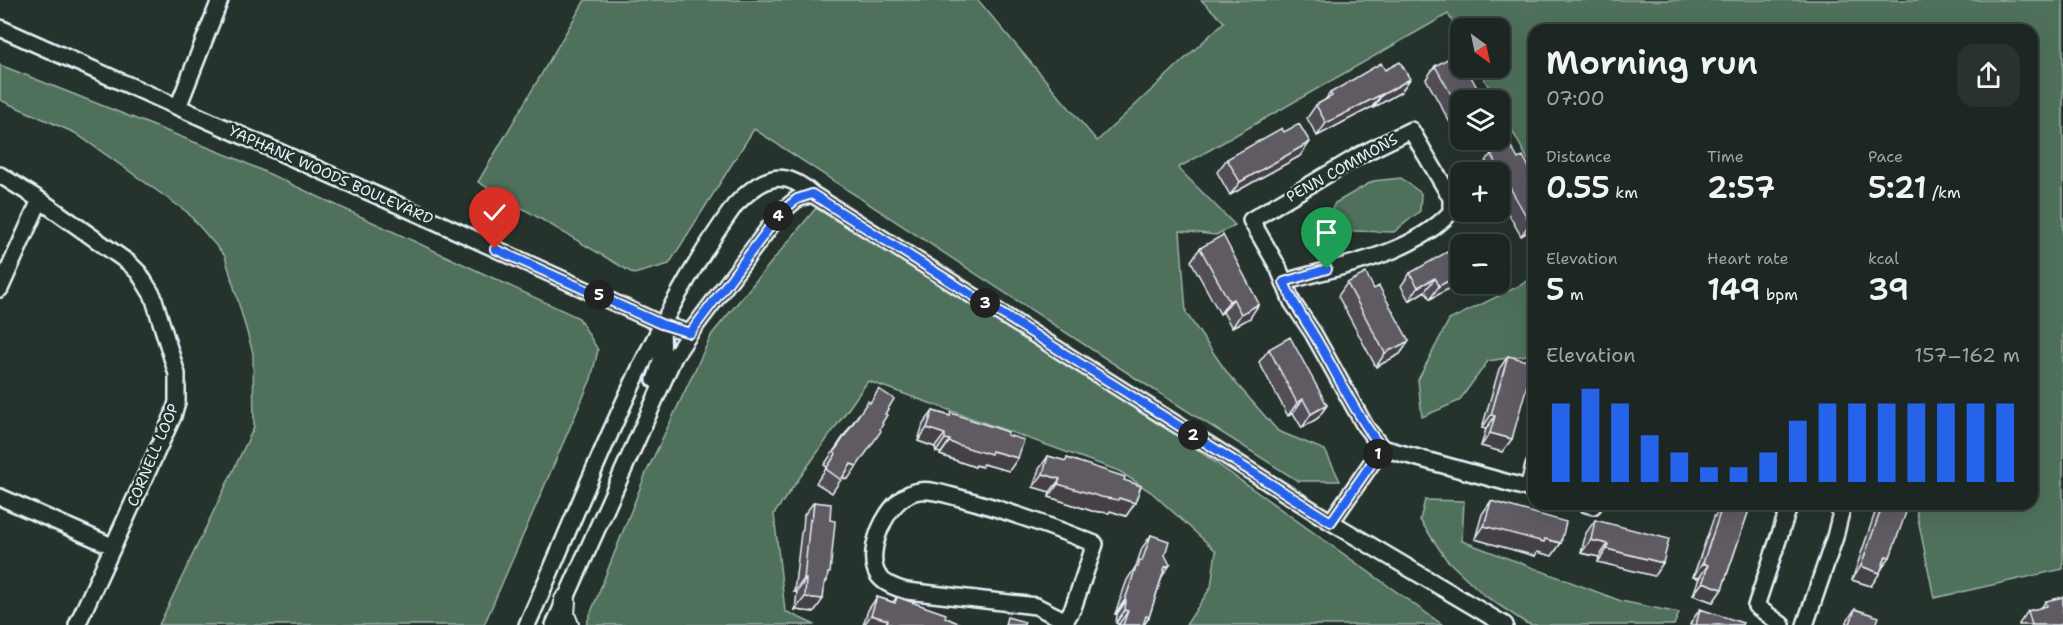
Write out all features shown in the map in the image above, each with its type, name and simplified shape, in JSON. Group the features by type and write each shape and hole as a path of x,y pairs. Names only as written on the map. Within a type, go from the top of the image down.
{"street":[{"path":"178,107 220,0"},
{"name":"YAPHANK WOODS BOULEVARD","path":"0,28 661,324 690,333"},
{"name":"PENN COMMONS","path":"1284,282 1380,255 1409,244 1438,226 1451,212 1451,198 1411,130 1360,155 1251,220 1278,267 1284,282 1292,302 1313,333 1365,426 1382,448"},
{"name":"CORNELL LOOP","path":"0,175 129,263 139,273 153,296 177,374 177,402 172,416 77,625"},
{"path":"529,624 629,391 661,324 724,221 749,191 774,178 787,178 799,183 812,194 1331,522 1505,625"},
{"path":"554,625 674,357 781,212 797,199 812,194"},
{"path":"0,289 39,200"},
{"path":"610,497 609,482 662,363 664,344 661,324"},
{"path":"1331,522 1382,448 1528,489"},
{"path":"919,491 946,494 997,507 1035,519 1095,544 1073,608 1063,623 1036,606 895,588 882,579 874,569 875,549 881,523 896,503 919,491"},
{"path":"0,497 112,546"},
{"path":"1782,625 1756,606 1788,510"},
{"path":"1805,625 1835,537 1842,510"},
{"path":"565,600 564,615 568,625"}],"green space":[{"path":"585,0 978,0 1097,141 1224,22 1201,0 2063,0 2063,569 1934,598 1916,510 2038,510 2038,24 1528,24 1528,160 1510,127 1510,90 1490,90 1484,78 1510,78 1510,18 1450,18 1448,14 1178,168 1235,225 1216,235 1180,231 1186,313 1228,374 1278,431 1325,450 1340,481 1298,481 1137,379 754,129 669,264 634,274 478,182"},
{"path":"0,65 237,159 579,318 598,350 591,379 484,625 159,625 254,427 253,353 225,256 187,212 75,133 0,100"},
{"path":"1401,178 1421,193 1420,211 1394,232 1327,228 1325,223 1335,203 1373,181"},
{"path":"816,208 1132,403 1443,625 1186,625 1211,587 1216,551 1151,492 1119,471 868,381 774,514 785,611 815,625 586,625 646,473 712,334"},
{"path":"1528,280 1528,355 1488,361 1459,401 1422,417 1418,380 1449,320 1502,294 1510,294 1510,290"},
{"path":"1425,500 1464,501 1462,541 1621,601 1679,613 1674,625 1532,625 1526,623 1485,596 1446,559 1420,520"}],"building":[{"path":"1450,58 1450,78 1472,78 1478,90 1450,90 1450,93 1435,66"},
{"path":"1400,62 1410,79 1326,123 1316,105 1332,96 1330,93 1381,63 1385,70"},
{"path":"1299,124 1310,142 1240,182 1227,159 1282,128 1284,132"},
{"path":"1510,145 1518,159 1523,156 1528,166 1528,219 1510,188 1510,162 1496,162 1491,154 1498,150 1510,150"},
{"path":"1223,235 1259,304 1241,314 1233,299 1229,301 1200,248"},
{"path":"1450,250 1450,280 1439,286 1435,278 1418,287 1410,273"},
{"path":"1366,273 1374,289 1379,286 1409,341 1385,353 1347,283"},
{"path":"1290,337 1327,405 1311,414 1303,399 1297,403 1269,349"},
{"path":"1508,356 1528,361 1526,378 1528,382 1512,439 1490,433 1495,416 1491,415"},
{"path":"879,389 894,399 885,414 887,415 882,423 881,431 857,466 851,464 841,480 826,469 836,454 834,452 868,401 870,403"},
{"path":"933,411 950,416 951,413 1008,432 1007,435 1024,440 1018,458 992,451 991,454 984,453 949,442 950,440 945,439 945,434 927,428"},
{"path":"1048,456 1066,461 1067,458 1125,477 1124,480 1141,486 1135,503 1119,498 1118,500 1101,497 1058,484 1060,479 1043,474"},
{"path":"1491,501 1566,522 1561,543 1545,539 1544,542 1484,526"},
{"path":"814,502 831,504 830,520 835,521 830,573 825,581 823,599 805,597 806,579 804,579"},
{"path":"1721,510 1749,510 1722,589 1703,582 1708,565 1703,563"},
{"path":"1881,510 1907,510 1890,557 1886,556 1880,573 1861,566"},
{"path":"1595,520 1669,539 1663,563 1607,549 1608,544 1591,540"},
{"path":"1151,535 1169,541 1165,555 1170,565 1165,567 1149,617 1146,616 1143,625 1123,625 1128,611 1125,610 1125,600 1136,567 1140,560 1142,561"},
{"path":"877,597 895,603 897,597 946,614 945,617 964,625 893,625 887,623 888,620 871,615"},
{"path":"2063,597 2063,624 2032,625 2028,611 2047,606 2046,601"},
{"path":"1700,609 1743,623 1742,625 1696,625"},
{"path":"1855,609 1879,617 1876,625 1847,625 1847,623 1850,624"},
{"path":"1007,617 1025,622 1024,625 1005,625"}],"route":[{"path":"495,249 661,324 690,333 781,212 797,199 812,194 1331,522 1382,448 1365,426 1313,333 1292,302 1284,282 1327,269"}]}
